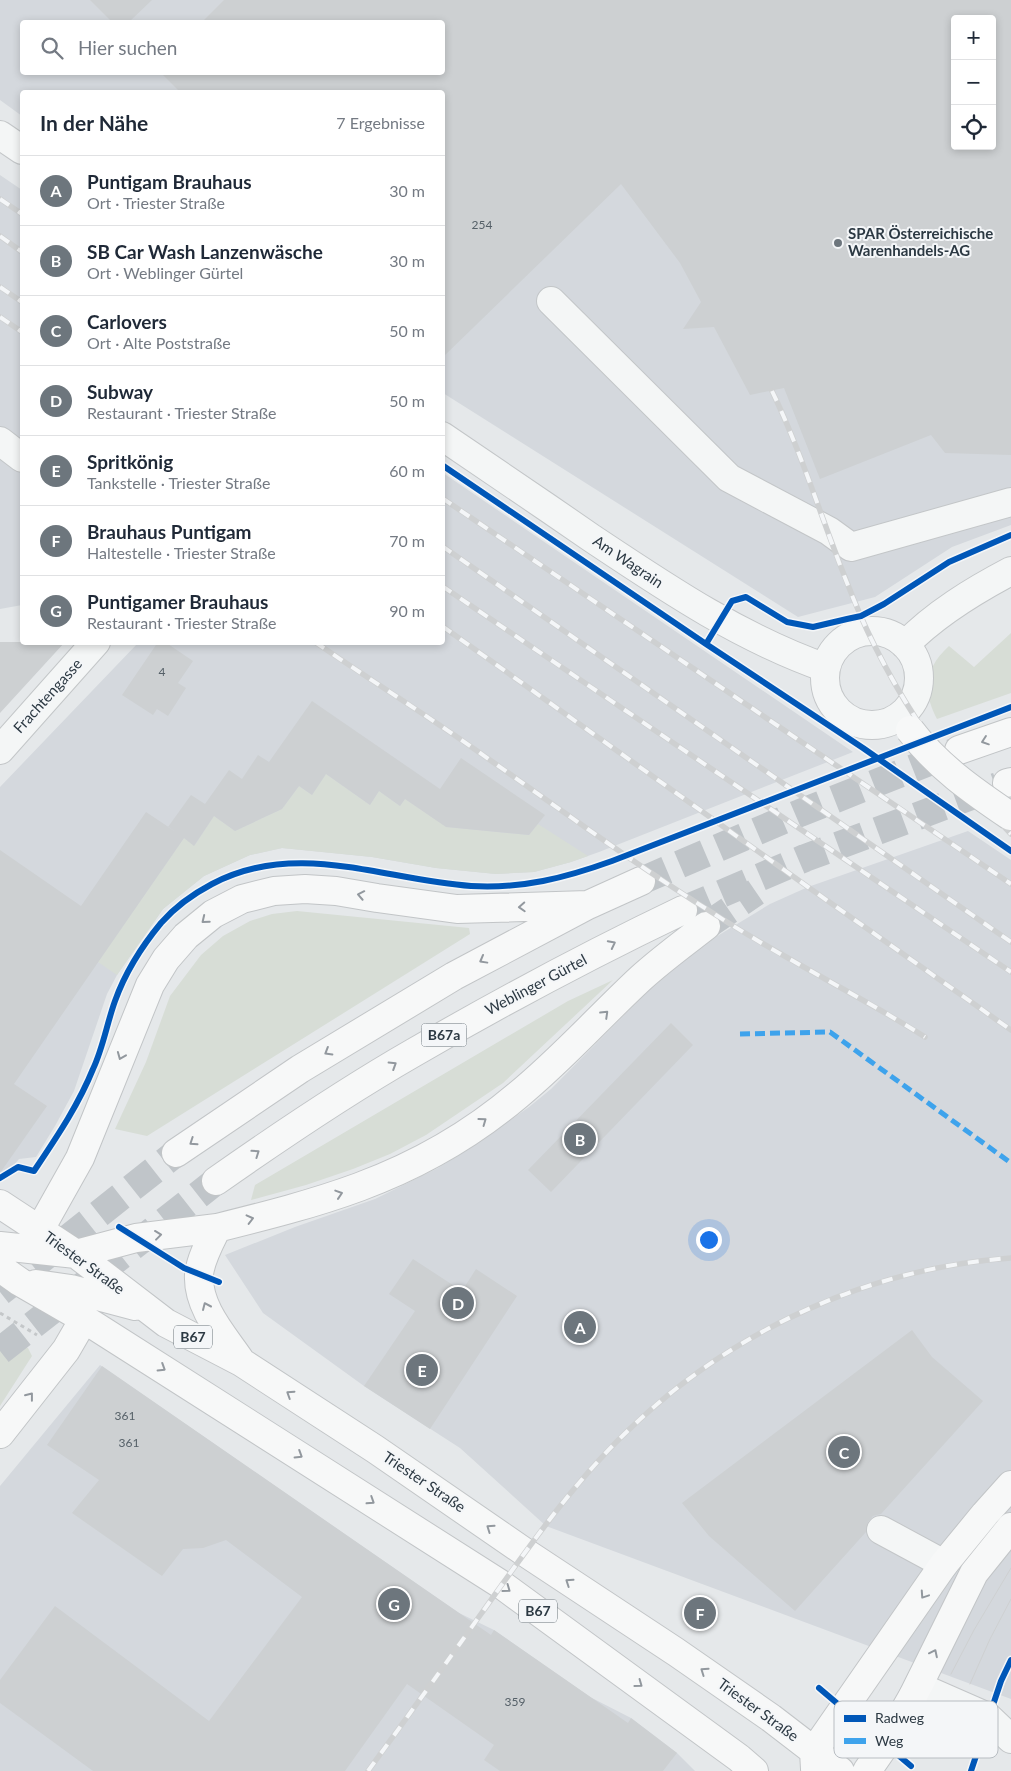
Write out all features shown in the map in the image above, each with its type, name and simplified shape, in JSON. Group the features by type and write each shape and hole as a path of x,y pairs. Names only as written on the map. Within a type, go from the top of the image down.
{"main road":[{"path":"905,723 926,750 954,775 1011,816"},
{"path":"959,750 1011,732"},
{"path":"176,1153 300,1069 436,987 520,940 588,905 641,881"},
{"path":"0,1434 66,1350 84,1319 71,1290 56,1246 80,1158 150,985 166,959 186,936 213,914 242,899 274,891 305,889 336,891 457,909 588,905"},
{"name":"Weblinger Gürtel","path":"216,1180 286,1132 411,1053 560,971 683,910"},
{"path":"0,1246 56,1246 217,1228 292,1209 359,1187 406,1167 443,1147 479,1124 517,1096 553,1065 640,980 674,950 706,926"},
{"name":"Triester Straße","path":"0,1204 56,1246 166,1323 241,1362 375,1449 526,1553 676,1652 771,1718 814,1761 840,1771"},
{"path":"217,1228 206,1251 199,1274 201,1295 208,1312 241,1362"},
{"path":"7,1279 71,1290 146,1309"},
{"name":"B67","path":"7,1279 84,1319 502,1585 740,1758 754,1771"},
{"path":"854,1701 944,1564 1011,1486"},
{"path":"910,1701 974,1573 1011,1527"},
{"path":"814,1761 834,1731"},
{"path":"867,1771 876,1758"}],"street":[{"path":"0,135 20,149"},
{"path":"551,301 729,478 828,531 851,547 1011,502"},
{"name":"Am Wagrain","path":"445,438 678,596 751,636 808,662 826,668"},
{"path":"0,441 20,456"},
{"path":"905,645 922,628 953,606 1011,572"},
{"path":"880,632 898,639 905,645 911,652 918,667 919,684 905,723 871,726 848,720 835,708 826,693 824,681 829,658 836,647 845,638 857,633 880,632"},
{"name":"Frachtengasse","path":"0,750 93,645"},
{"path":"881,1530 944,1564"},
{"path":"913,1696 932,1692 952,1701"},
{"path":"998,1725 1010,1734"}],"path":[{"path":"0,1313 37,1334"}],"shaded area":[{"name":"SPAR Österreichische Warenhandels-AG","path":"0,0 1011,0 1011,525 952,547 875,597 798,617 445,394 445,90 20,90 20,115 0,100"},
{"path":"0,175 20,189 20,605 0,609"},
{"path":"445,474 853,752 599,852 534,872 496,874 436,868 372,857 282,848 250,855 204,876 163,909 117,975 107,994 74,1091 55,1126 36,1157 19,1159 0,1181 0,787 136,645 445,645"},
{"path":"1011,633 1011,693 937,719 929,698 928,680 941,654 949,646 974,667"},
{"path":"326,774 370,805 379,791 400,806 405,799 447,827 529,835 538,824 588,856 534,872 496,874 436,868 372,857 282,848 250,855 204,876 163,909 117,975 98,962 184,838 195,845 214,816 235,831 282,809 299,786 312,795"},
{"path":"968,831 1011,860 1011,1699 546,1526 460,1448 364,1386 263,1313 225,1255 295,1227 375,1199 438,1168 469,1149 529,1107 551,1089 664,975 691,953 770,904 808,887"},
{"path":"297,911 469,928 470,934 147,1136 115,1129 146,1062 170,996 201,955 223,936 250,921 272,914"},
{"path":"613,980 503,1083 426,1135 390,1154 353,1169 306,1185 251,1200 255,1185 568,1001"},
{"path":"0,1335 28,1348 32,1356 0,1406"},
{"path":"100,1365 459,1613 494,1630 590,1697 631,1718 677,1753 695,1771 0,1771 0,1486"}],"building":[{"path":"90,0 152,0 131,20 110,20"},
{"name":"SPAR Österreichische Warenhandels-AG","path":"224,0 1011,0 1011,455 945,453 931,435 820,479 784,388 750,395 714,327 683,329 701,302 680,263 621,184 445,355 445,90 178,90 163,75 445,75 445,20 204,20"},
{"path":"0,642 20,642 20,645 62,645 0,713"},
{"path":"156,645 169,645 193,661 178,683 186,688 168,716 157,709 153,715 122,695"},
{"path":"312,701 440,789 461,758 545,815 529,835 446,827 405,799 400,806 379,791 370,805 326,774 312,795 299,786 282,809 235,831 214,816 194,846 184,838 14,1084 47,1106 0,1173 0,850 81,906 146,812 168,827 191,795 205,804 229,770 242,779 258,755 269,762"},
{"path":"671,1023 693,1045 551,1192 528,1170"},
{"path":"413,1259 462,1291 476,1269 517,1296 430,1429 364,1386 415,1311 389,1294"},
{"path":"912,1330 932,1357 983,1401 881,1514 873,1516 868,1522 866,1532 795,1611 709,1536 682,1503"},
{"path":"102,1366 491,1635 494,1630 628,1723 631,1718 677,1753 663,1771 500,1771 484,1760 494,1745 407,1684 345,1771 93,1771 0,1703 0,1680 55,1606 209,1721 302,1597 226,1540 203,1548 183,1549 162,1576 72,1513 99,1480 47,1445"}],"tunnel":[{"path":"641,881 800,813 957,751"},
{"path":"683,910 805,858 998,786"},
{"path":"706,926 756,892"},
{"path":"0,1292 176,1153"},
{"path":"0,1351 216,1181"}],"tram line":[{"path":"951,1674 974,1630 1011,1568"},
{"path":"970,1684 990,1639 1011,1599"}],"railway":[{"path":"0,199 20,213"},
{"path":"0,236 20,251"},
{"path":"0,287 20,301"},
{"path":"0,317 20,331"},
{"path":"772,391 797,450 842,571 867,630 885,666 940,753 966,786 1011,834"},
{"path":"445,500 1011,884"},
{"path":"445,548 1011,942"},
{"path":"445,588 1011,972"},
{"path":"445,628 1011,1030"},
{"path":"319,645 460,739 683,894 768,947 925,1037"},
{"path":"368,1771 517,1564 573,1490 614,1444 676,1389 718,1359 763,1332 809,1309 858,1290 908,1275 959,1264 1011,1258"}],"marked path":[{"path":"740,1034 830,1032 1011,1163"}],"cycle path":[{"path":"445,467 863,748 1011,851"},
{"path":"706,644 732,601 746,597 787,622 813,627 861,616 884,604 949,562 1011,535"},
{"path":"0,1178 18,1167 34,1171 81,1096 100,1053 115,1001 135,960 166,917 185,901 212,884 244,871 276,864 308,863 340,866 471,886 508,886 543,881 612,861 1011,707"},
{"path":"119,1227 184,1268 219,1282"},
{"path":"994,1701 1011,1660"},
{"path":"819,1688 834,1701"},
{"path":"902,1758 911,1766"},
{"path":"971,1771 975,1758"}],"place":[{"name":"SPAR Österreichische Warenhandels-AG","path":"838,243"},
{"name":"SB Car Wash Lanzenwäsche","path":"580,1139"},
{"name":"Subway","path":"458,1303"},
{"name":"Puntigam Brauhaus","path":"580,1327"},
{"name":"Spritkönig","path":"422,1370"},
{"name":"Carlovers","path":"844,1452"},
{"name":"Puntigamer Brauhaus","path":"394,1604"},
{"name":"Brauhaus Puntigam","path":"700,1613"}]}
